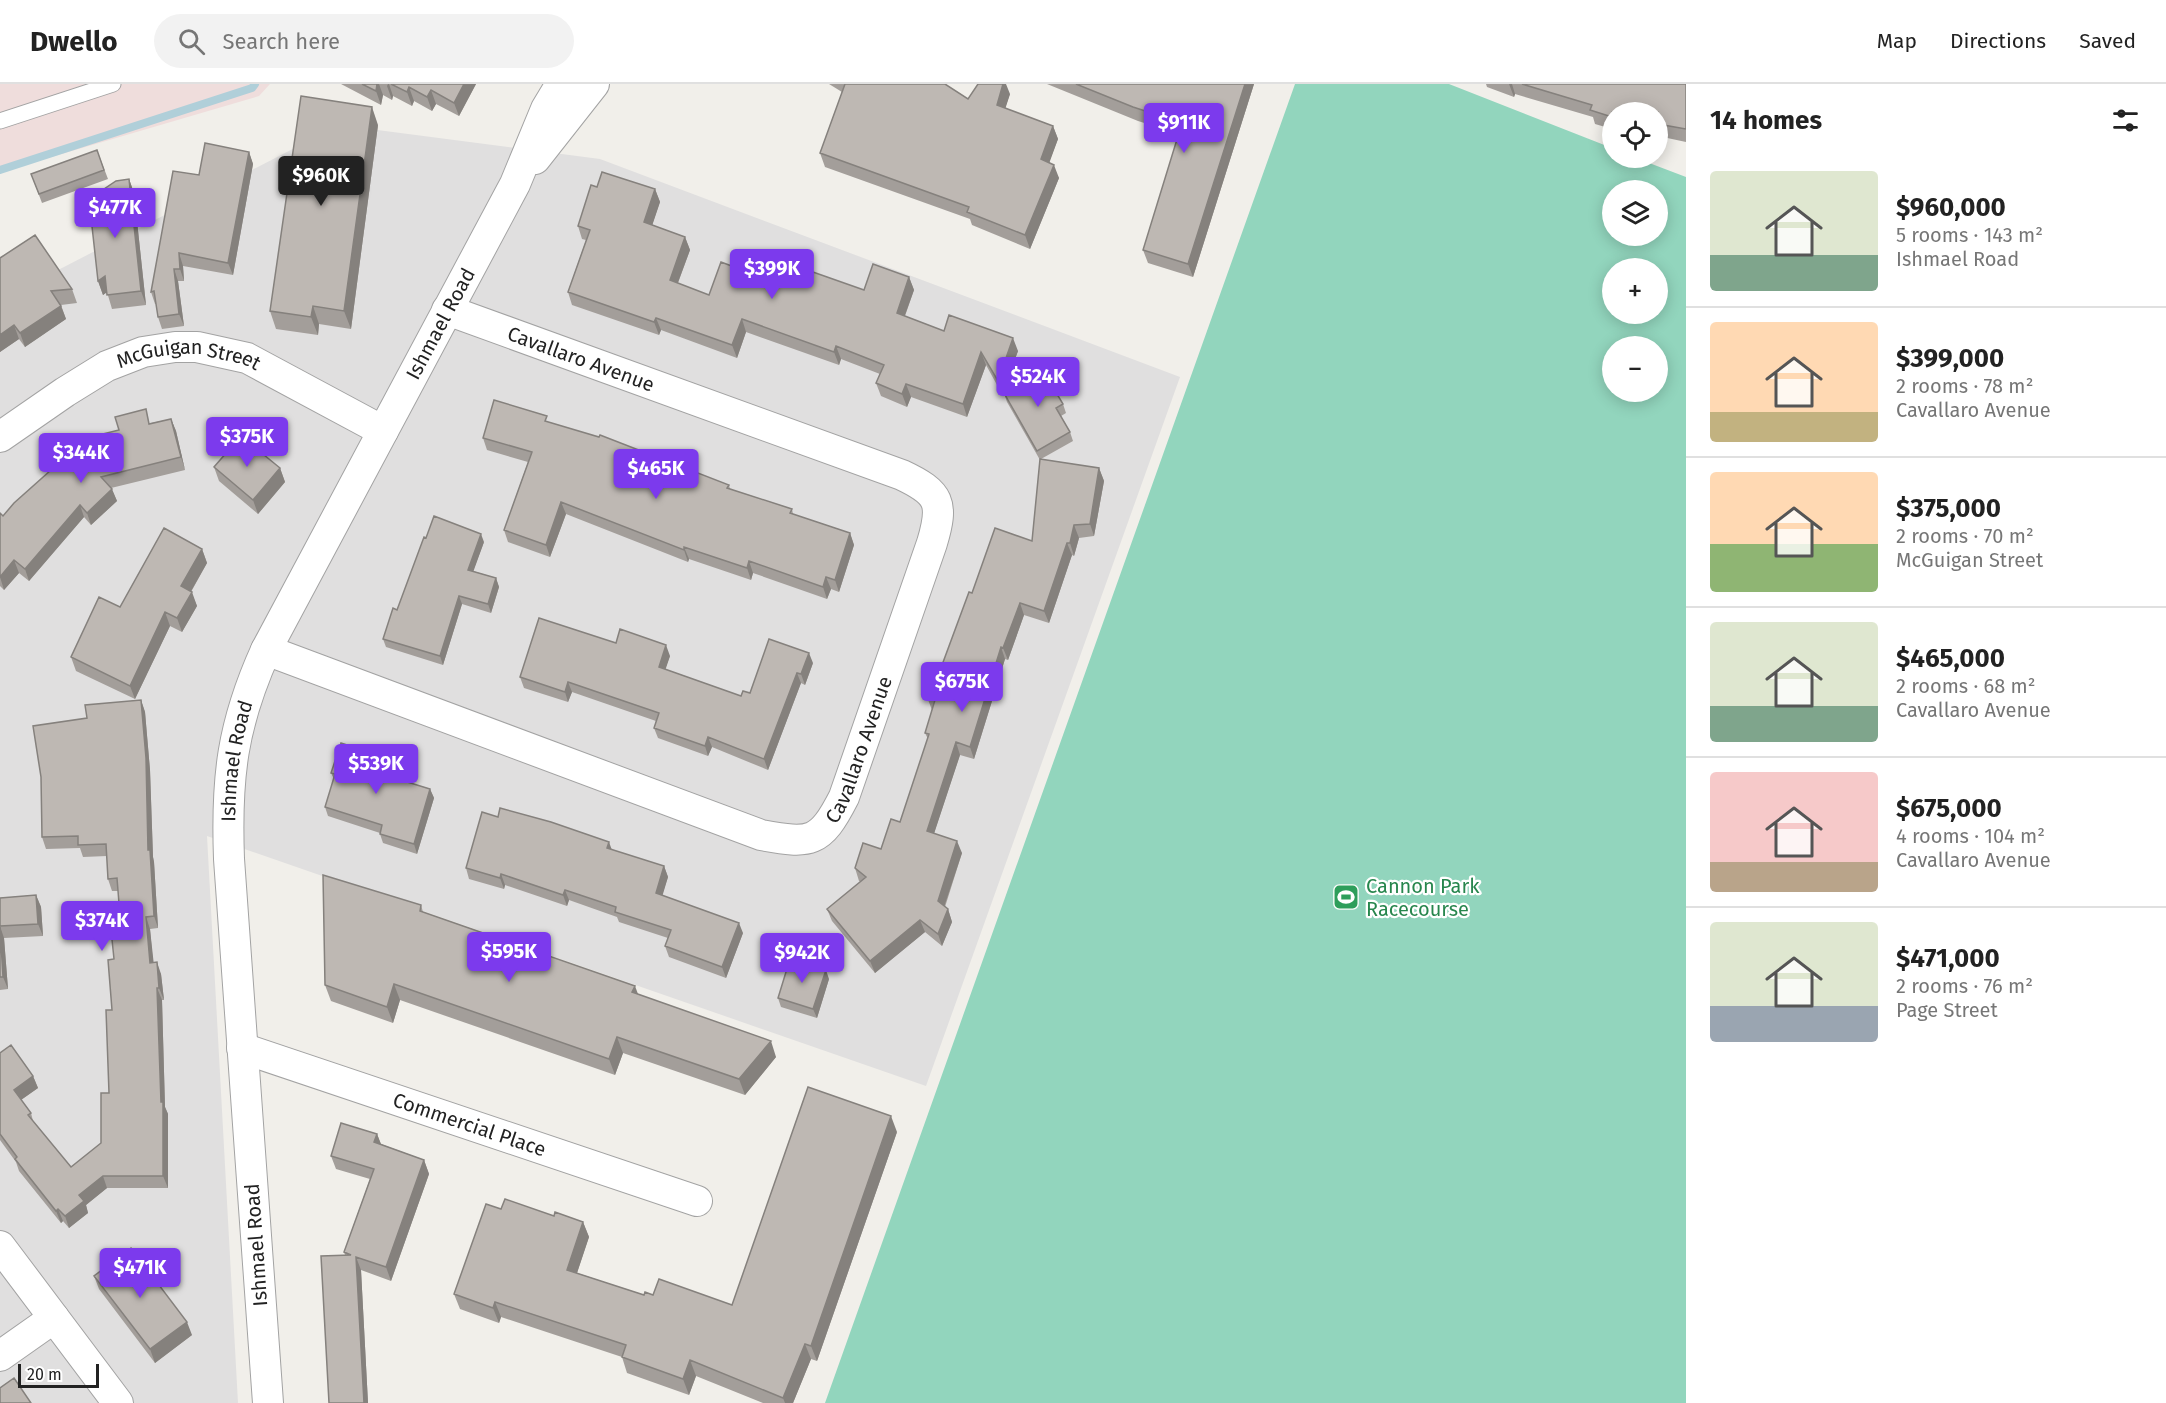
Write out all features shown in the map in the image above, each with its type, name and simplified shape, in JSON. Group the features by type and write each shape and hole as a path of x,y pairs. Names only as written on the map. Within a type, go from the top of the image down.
{"street":[{"name":"Ishmael Road","path":"267,1403 229,859 228,794 233,747 245,702 266,650 515,184 546,109 561,84"},
{"name":"Ishmael Road","path":"515,184 594,84"},
{"name":"Cavallaro Avenue","path":"266,650 761,835 794,841 818,836 833,819 844,797 939,522 938,503 925,486 902,476 447,310"},
{"name":"McGuigan Street","path":"0,437 106,366 143,352 175,347 197,347 247,358 383,431"},
{"name":"Commercial Place","path":"242,1048 697,1201"},
{"path":"0,1246 118,1403"},
{"path":"0,1356 54,1318"}],"lane":[{"path":"0,121 113,84"}],"shaded area":[{"path":"0,84 270,84 259,96 0,172"},
{"path":"339,125 600,159 1180,377 926,1086 207,836 238,1403 0,1403 0,300"}],"green space":[{"name":"Cannon Park Racecourse","path":"1295,84 1449,84 1602,144 1602,168 1662,168 1686,177 1686,1403 825,1403"}],"building":[{"path":"362,84 377,84 376,91"},
{"path":"391,84 464,84 454,103 431,90 427,97 409,87 407,92"},
{"path":"845,84 945,84 968,99 978,84 1003,84 997,105 1053,126 1041,159 1054,165 1025,235 967,212 969,207 820,153"},
{"path":"1076,84 1245,84 1188,264 1143,250 1182,123 1133,107"},
{"path":"1522,84 1686,84 1686,129 1668,126 1668,102 1602,102 1602,114 1590,110 1592,105"},
{"path":"301,96 372,107 344,311 313,306 311,317 270,311"},
{"path":"205,143 249,152 228,263 179,253 180,269 174,269 179,314 158,317 154,291 151,292 173,171 199,175"},
{"path":"97,150 104,170 39,194 31,174"},
{"path":"602,172 655,189 644,222 685,237 670,280 709,295 721,262 785,286 793,265 864,290 873,264 909,277 897,313 944,331 949,315 1013,338 998,381 981,352 963,404 906,384 902,394 876,383 884,365 836,346 834,352 742,319 732,345 656,318 654,322 568,292 590,230 578,226 591,185 597,187"},
{"path":"129,179 141,291 107,295 105,276 98,281 89,199 116,181"},
{"path":"35,235 72,289 51,291 61,306 20,333 14,325 0,335 0,258"},
{"path":"1039,364 1063,404 1056,408 1070,432 1037,451 1004,393"},
{"path":"494,400 547,416 545,421 599,437 600,435 729,485 727,488 792,509 790,513 850,533 835,580 826,577 823,587 749,561 747,568 684,547 684,550 561,502 546,545 504,530 532,452 483,438"},
{"path":"146,409 149,424 171,419 181,457 101,477 112,489 87,513 80,505 25,569 14,560 0,577 0,513 3,516 14,503 87,438 119,430 115,417"},
{"path":"241,436 280,468 253,500 214,467"},
{"path":"1040,459 1099,468 1090,524 1074,525 1070,543 1067,543 1044,611 1020,603 1003,648 1001,647 970,747 956,742 927,831 957,841 938,901 948,909 938,934 920,920 870,961 827,909 866,877 855,868 863,843 881,849 891,819 900,822 929,734 925,733 935,700 927,697 938,664 942,665 969,592 972,593 995,528 1032,541"},
{"path":"434,516 481,534 468,570 496,578 488,604 459,596 440,656 383,639 393,608 397,610"},
{"path":"164,528 202,549 181,586 192,592 177,618 165,612 130,686 71,657 99,597 120,607"},
{"path":"539,618 616,643 620,629 666,645 659,667 741,696 743,691 750,693 769,639 809,653 801,674 797,673 764,759 708,737 705,746 654,728 659,713 568,682 565,692 520,677"},
{"path":"141,700 146,758 148,850 150,850 154,916 146,917 150,963 157,962 159,988 157,988 161,1102 163,1102 163,1176 103,1176 79,1195 84,1201 65,1216 58,1209 56,1211 15,1159 17,1157 0,1134 0,1053 11,1045 33,1076 14,1090 31,1113 28,1115 71,1167 101,1143 101,1093 109,1093 106,1010 112,1010 108,960 114,959 111,930 121,929 117,878 108,879 106,844 78,845 78,836 42,837 41,777 33,726 87,718 85,705"},
{"path":"341,743 383,757 378,773 430,789 414,844 380,834 382,825 325,807 335,774 331,773"},
{"path":"500,808 551,822 609,842 607,848 664,866 656,893 739,923 722,967 665,946 671,930 615,912 616,907 565,890 563,895 501,874 500,878 466,868 482,812 498,817"},
{"path":"323,875 421,905 420,911 635,986 632,992 771,1041 739,1079 617,1037 609,1059 394,984 387,1007 325,985"},
{"path":"36,895 38,924 0,926 0,898"},
{"path":"0,927 3,977 0,977"},
{"path":"790,959 826,970 813,1009 778,998"},
{"path":"808,1087 891,1116 811,1346 805,1344 783,1398 690,1360 683,1379 622,1357 626,1345 495,1302 493,1308 454,1294 486,1204 501,1209 505,1199 554,1216 555,1212 583,1222 567,1270 644,1295 645,1292 653,1295 659,1279 732,1305"},
{"path":"341,1123 377,1134 374,1142 424,1160 386,1267 356,1257 364,1403 329,1403 321,1256 351,1255 344,1252 374,1169 331,1156"},
{"path":"131,1248 187,1322 150,1349 94,1276"},
{"path":"14,1378 31,1403 0,1403 0,1388"}],"waterway":[{"path":"0,170 252,88 255,84"}],"place":[{"name":"Cannon Park Racecourse","path":"1346,897"}]}
